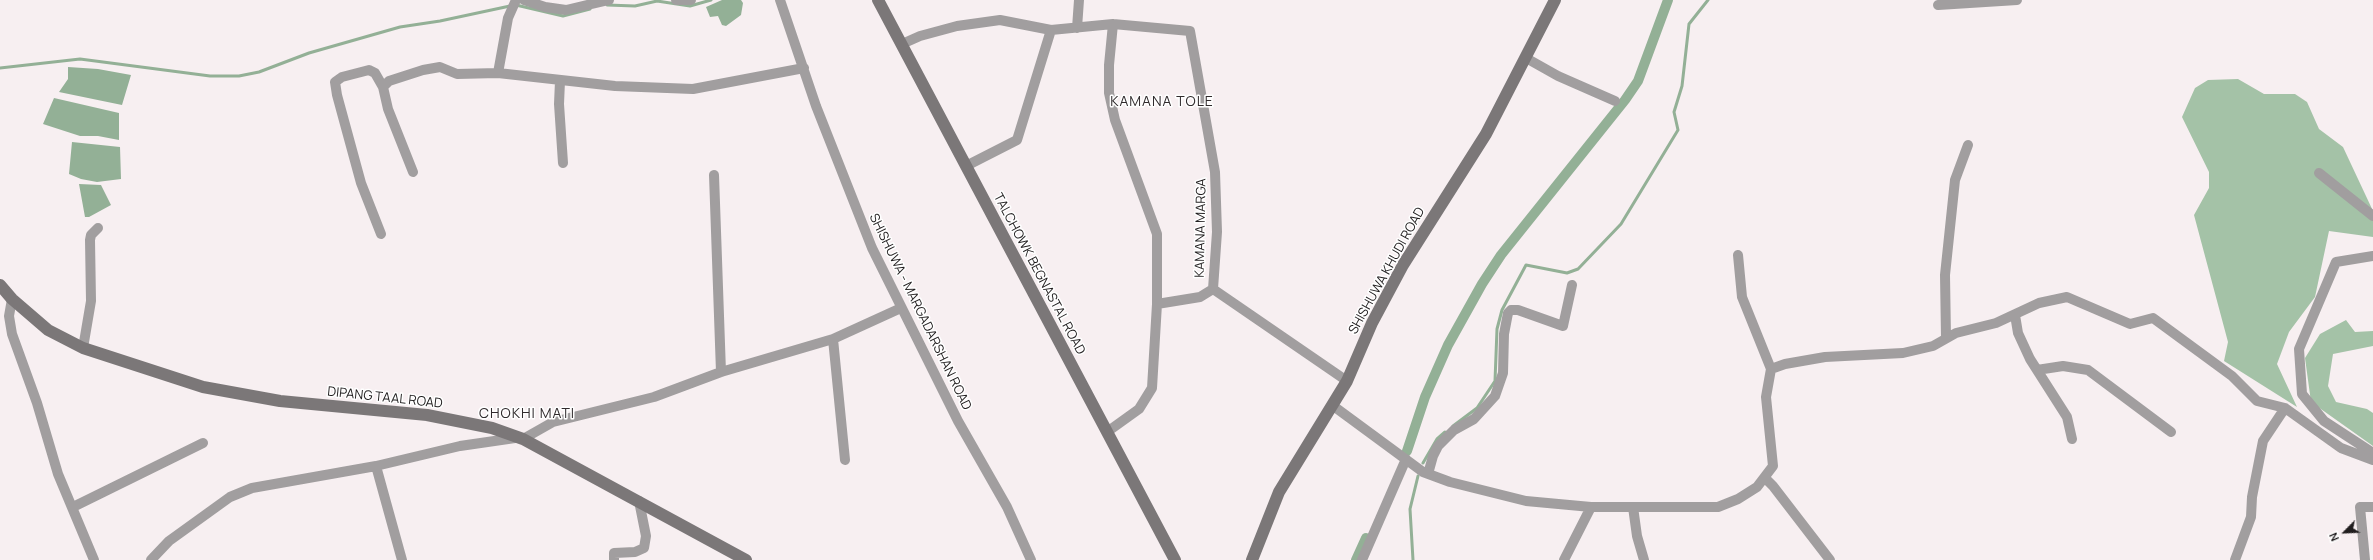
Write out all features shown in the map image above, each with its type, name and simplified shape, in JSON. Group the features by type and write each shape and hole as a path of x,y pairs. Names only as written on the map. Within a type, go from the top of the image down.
{"main road":[{"name":"TALCHOWK BEGNASTAL ROAD","path":"878,0 1175,560"},
{"name":"SHISHUWA KHUDI ROAD","path":"1252,560 1280,492 1347,381 1372,323 1403,265 1486,134 1555,0"},
{"name":"DIPANG TAAL ROAD","path":"0,285 12,299 48,330 83,348 203,387 280,402 427,415 492,428 519,438 639,501 746,560"}],"street":[{"path":"498,73 517,2 566,10 609,0"},
{"path":"676,0 691,0"},
{"name":"SHISHUWA - MARGADARSHAN ROAD","path":"780,0 816,106 872,248 958,421 1007,507 1031,560"},
{"path":"1077,28 1079,0"},
{"path":"1938,5 2017,0"},
{"name":"KAMANA MARGA","path":"902,44 920,36 957,26 1000,20 1051,30 1113,24 1190,31 1215,172 1217,232 1212,289 1347,381"},
{"path":"1107,432 1139,409 1148,397 1152,388 1157,304 1157,234 1115,120 1109,93 1109,65 1113,24"},
{"path":"966,166 1017,140 1051,30"},
{"path":"1526,58 1558,76 1615,101"},
{"path":"383,87 389,81 423,70 440,67 457,74 498,73 615,86 693,89 804,68"},
{"path":"381,234 361,183 337,95 335,82 342,77 369,70 375,73 383,87 388,109 413,172"},
{"path":"560,81 559,104 563,163"},
{"path":"1946,338 1945,276 1955,180 1968,145"},
{"path":"2319,173 2373,216"},
{"path":"714,175 721,372"},
{"path":"83,348 91,301 90,240 91,235 98,228"},
{"path":"1332,405 1406,460 1428,474 1526,501 1591,507 1718,507 1757,487 1765,478 1774,462 1769,434 1766,397 1771,369 1742,297 1738,255"},
{"path":"2373,256 2336,262 2299,349 2302,394 2306,400 2324,421 2373,452"},
{"path":"1428,474 1433,456 1438,446 1454,430 1474,419 1495,396 1503,373 1504,334 1508,313 1511,310 1518,310 1563,326 1572,285"},
{"path":"1157,304 1200,297 1212,289"},
{"path":"1771,369 1785,364 1825,357 1903,353 1933,346 1956,333 1996,323 2039,303 2067,297 2130,324 2153,318 2232,376 2257,401 2285,408 2341,448 2373,460"},
{"path":"12,299 9,316 12,334 37,403 58,474 94,560"},
{"path":"151,560 169,541 230,497 252,488 376,466 460,446 519,438 553,422 654,397 721,372 833,339 901,308"},
{"path":"2015,315 2018,333 2037,370 2067,417 2072,439"},
{"path":"833,339 845,460"},
{"path":"2037,370 2063,366 2088,370 2171,432"},
{"path":"2236,560 2251,517 2252,496 2263,441 2285,408"},
{"path":"73,507 203,443"},
{"path":"1362,560 1406,460"},
{"path":"376,466 402,560"},
{"path":"1765,478 1773,486 1830,560"},
{"path":"614,560 614,553 636,552 644,548 646,536 639,501"},
{"path":"2365,560 2360,507 2373,506"},
{"path":"1564,560 1591,507"},
{"path":"1633,507 1637,536 1644,560"}],"shaded area":[{"path":"722,0 741,0 743,3 741,15 726,26 722,25 718,16 710,17 706,7"},
{"path":"68,67 98,69 131,75 122,105 59,92 68,79"},
{"path":"2238,79 2264,94 2295,94 2307,102 2319,129 2343,147 2373,211 2373,237 2329,231 2315,297 2289,332 2277,364 2297,407 2224,361 2228,342 2194,215 2209,188 2209,172 2182,117 2195,88 2208,80"},
{"path":"54,98 119,113 119,140 98,136 80,136 43,124"},
{"path":"72,142 120,147 121,179 97,182 81,179 69,174"},
{"path":"79,184 101,185 111,205 89,217 85,217"},
{"path":"2346,320 2355,332 2373,331 2373,346 2333,354 2328,386 2336,402 2367,409 2373,413 2373,446 2311,402 2305,358 2320,334"}],"waterway":[{"path":"607,5 635,6 657,1 690,6 711,0"},
{"path":"1407,451 1425,397 1448,345 1482,284 1501,255 1625,100 1638,81 1668,0"},
{"path":"1453,426 1477,408 1495,381 1497,329 1502,310 1526,265 1567,273 1578,269 1621,224 1678,130 1674,112 1682,86 1689,24 1708,0"},
{"path":"516,5 563,16 590,9"},
{"path":"0,68 80,59 210,76 239,76 259,72 309,53 400,27 440,21 510,6"},
{"path":"1423,463 1437,439 1445,432"},
{"path":"1413,560 1410,509 1418,476"},
{"path":"1356,560 1366,538"}],"district":[{"name":"KAMANA TOLE","path":"1162,102"},
{"name":"CHOKHI MATI","path":"527,414"}]}
